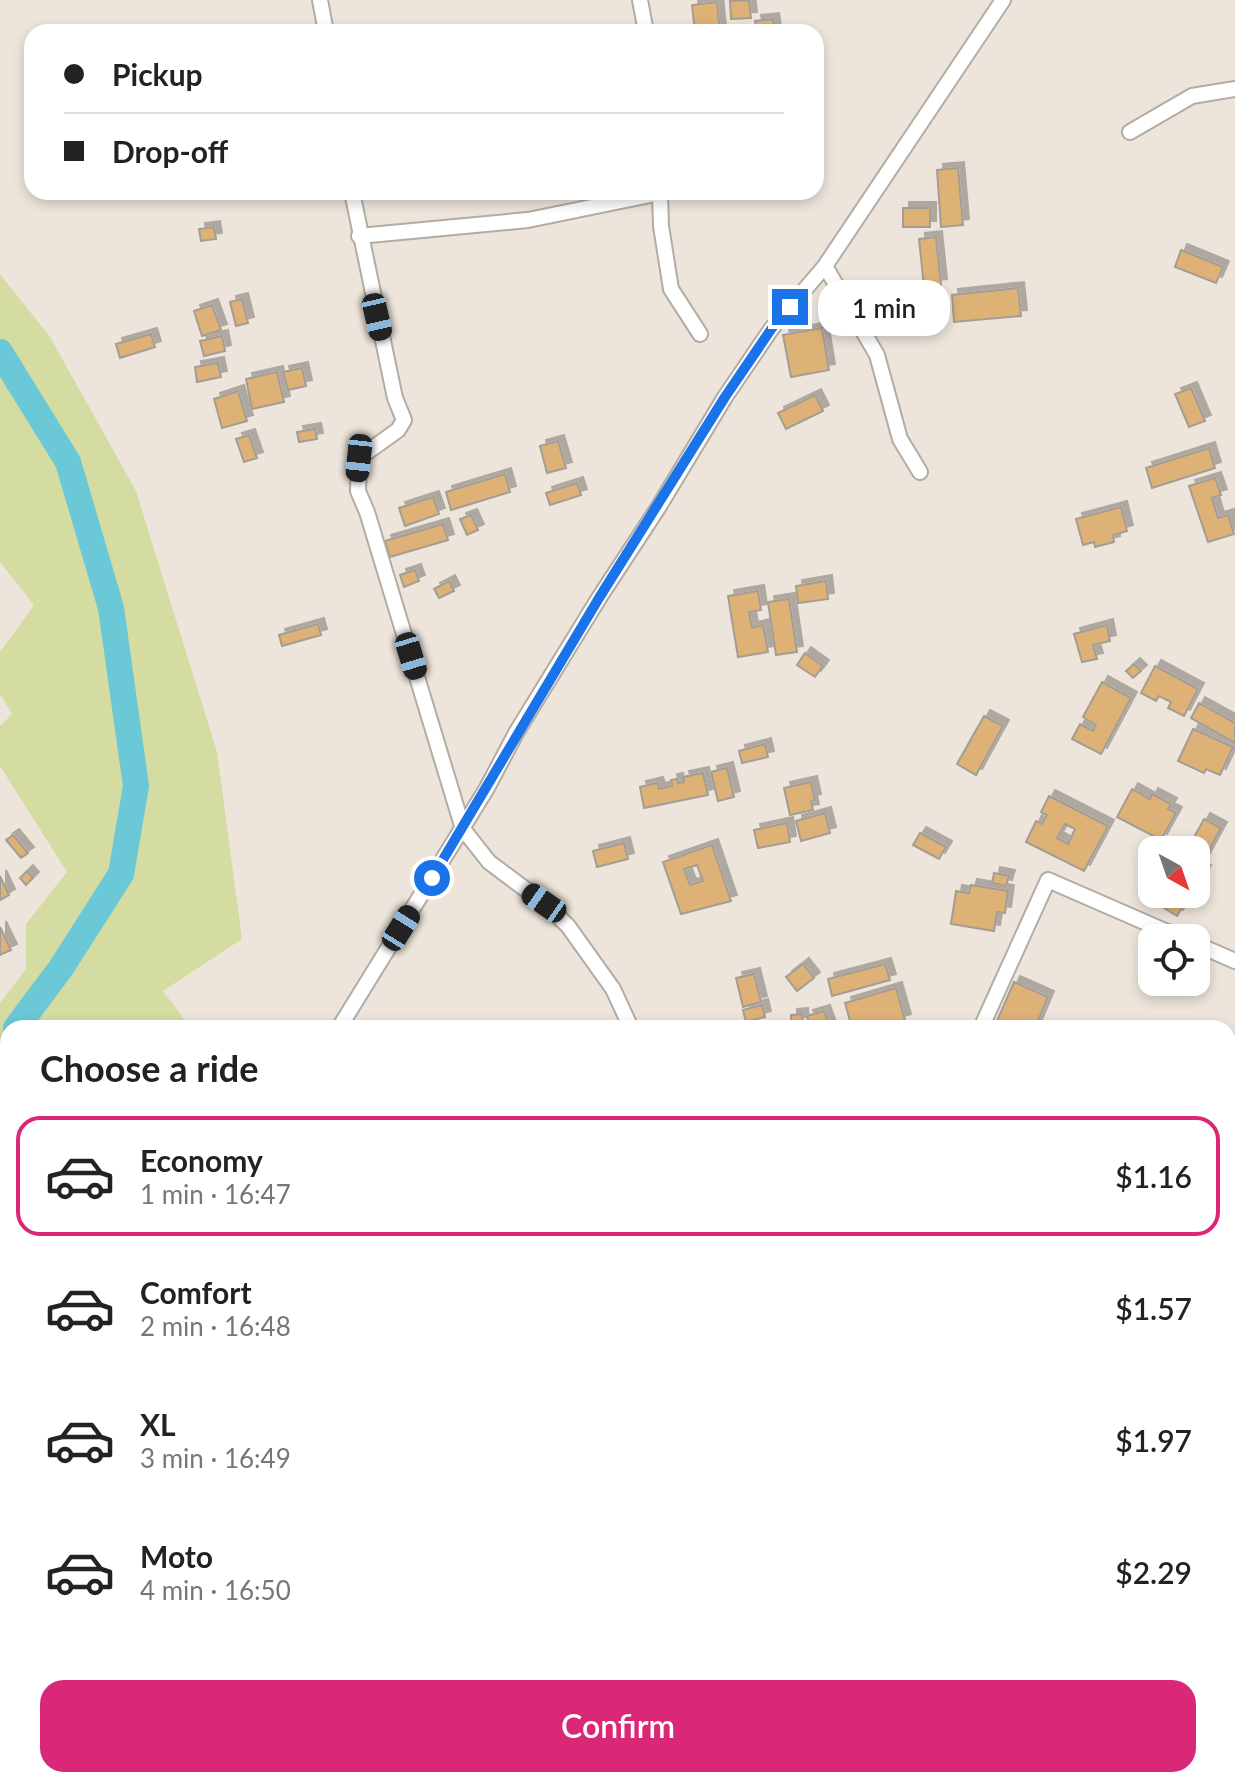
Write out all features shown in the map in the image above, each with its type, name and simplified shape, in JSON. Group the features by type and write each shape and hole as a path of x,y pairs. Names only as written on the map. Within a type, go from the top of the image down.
{"street":[{"path":"320,0 324,24"},
{"path":"640,0 644,24"},
{"path":"344,1020 463,829 533,706 725,397 772,328 825,266 1003,0"},
{"path":"1130,132 1192,96 1235,89"},
{"path":"353,200 395,398 404,420 398,430 359,458 358,491 463,829 489,862 544,903 568,926 613,989 627,1020"},
{"path":"359,236 528,220 626,200"},
{"path":"660,200 671,289 700,334"},
{"path":"825,266 877,355 900,439 920,472"},
{"path":"985,1020 1048,880 1149,924"},
{"path":"1210,950 1235,961"}],"green space":[{"path":"0,274 50,337 136,491 217,752 242,939 163,991 185,1020 0,1020 0,1003 26,969 26,924 67,872 0,766 0,726 12,714 0,694 0,652 34,605 0,562"}],"building":[{"path":"749,0 751,18 731,19 730,1"},
{"path":"717,2 719,24 694,24 692,5"},
{"path":"773,19 774,24 756,24 755,21"},
{"path":"958,168 963,225 941,227 937,170"},
{"path":"903,208 930,208 930,227 903,227"},
{"path":"214,227 216,239 201,241 199,229"},
{"path":"936,237 941,285 924,287 919,239"},
{"path":"1181,250 1223,267 1216,283 1175,267"},
{"path":"1018,288 1021,316 954,322 952,295"},
{"path":"242,299 248,323 236,326 230,302"},
{"path":"212,305 221,330 202,336 194,311"},
{"path":"822,328 829,370 791,377 783,335"},
{"path":"151,334 155,347 120,358 116,344"},
{"path":"222,336 225,351 204,356 200,341"},
{"path":"218,363 221,377 197,382 195,367"},
{"path":"302,368 306,386 288,390 283,372"},
{"path":"277,372 284,402 252,409 246,379"},
{"path":"1191,388 1205,421 1189,427 1175,394"},
{"path":"238,391 247,421 222,428 214,399"},
{"path":"815,395 823,411 786,429 778,413"},
{"path":"315,429 317,439 299,442 297,432"},
{"path":"249,435 257,458 244,462 236,439"},
{"path":"558,441 566,468 547,473 540,446"},
{"path":"1209,448 1215,468 1152,488 1146,468"},
{"path":"505,474 510,492 451,510 446,492"},
{"path":"1215,478 1221,495 1212,498 1218,518 1228,515 1234,534 1208,542 1189,486"},
{"path":"577,483 581,495 550,505 546,493"},
{"path":"433,497 439,514 405,526 399,508"},
{"path":"1121,507 1127,531 1113,535 1114,542 1095,547 1094,542 1083,545 1076,519"},
{"path":"471,515 478,530 467,535 460,519"},
{"path":"443,524 448,540 390,557 385,541"},
{"path":"415,570 419,581 404,587 400,575"},
{"path":"449,581 454,591 439,598 434,589"},
{"path":"826,581 828,599 798,603 796,586"},
{"path":"758,591 761,610 749,612 752,628 763,625 768,652 738,657 728,596"},
{"path":"789,599 797,652 776,655 768,602"},
{"path":"318,624 321,635 282,646 279,635"},
{"path":"1107,625 1110,641 1093,645 1097,659 1082,662 1074,634"},
{"path":"805,653 823,666 815,677 797,665"},
{"path":"1134,664 1141,671 1133,678 1126,671"},
{"path":"1155,666 1198,689 1184,716 1168,708 1171,702 1159,696 1156,701 1141,693"},
{"path":"1102,682 1131,698 1101,754 1072,739 1080,724 1093,731 1096,725 1083,717"},
{"path":"1199,703 1235,723 1235,743 1191,718"},
{"path":"984,716 1003,726 976,775 957,764"},
{"path":"1193,729 1233,747 1220,775 1206,769 1204,773 1178,761"},
{"path":"765,744 768,757 742,763 739,751"},
{"path":"727,768 734,797 718,801 711,772"},
{"path":"703,773 708,795 644,808 640,787 657,783 659,789 672,786 671,780 684,782 683,777"},
{"path":"811,782 815,800 811,801 813,810 790,815 784,788"},
{"path":"1132,789 1150,799 1152,794 1171,804 1168,809 1176,813 1163,836 1153,836 1117,817"},
{"path":"1049,796 1108,826 1084,871 1026,842 1036,821 1042,824 1047,815 1041,812","holes":["1065,824 1075,829 1068,844 1057,838"]},
{"path":"825,813 830,833 801,841 796,821"},
{"path":"1204,819 1221,828 1210,848 1210,836 1195,836"},
{"path":"787,823 790,842 758,848 754,830"},
{"path":"920,833 946,847 939,859 913,845"},
{"path":"13,835 28,853 21,858 6,840"},
{"path":"624,843 628,859 597,867 593,851"},
{"path":"712,845 731,901 681,914 663,862","holes":["697,865 703,881 690,885 684,869"]},
{"path":"27,871 33,878 26,885 20,878"},
{"path":"994,873 1009,876 1006,886 992,883"},
{"path":"0,876 9,895 0,900"},
{"path":"971,885 1008,891 1005,913 997,912 994,931 951,924 956,891 969,893"},
{"path":"1164,908 1182,908 1177,916"},
{"path":"0,927 11,950 0,955"},
{"path":"803,964 814,978 797,991 786,977"},
{"path":"885,964 890,980 832,996 828,979"},
{"path":"754,974 761,1002 743,1007 736,978"},
{"path":"1014,982 1048,997 1038,1020 997,1020"},
{"path":"896,988 905,1020 850,1020 845,1003"},
{"path":"762,1005 765,1017 746,1020 743,1010"},
{"path":"824,1011 827,1020 808,1020 807,1016"},
{"path":"802,1014 803,1020 791,1020 791,1015"}],"waterway":[{"path":"0,352 68,462 111,608 136,786 121,874 61,968 22,1020"}],"route":[{"path":"432,878 487,788 516,733 725,397 790,307"}]}
